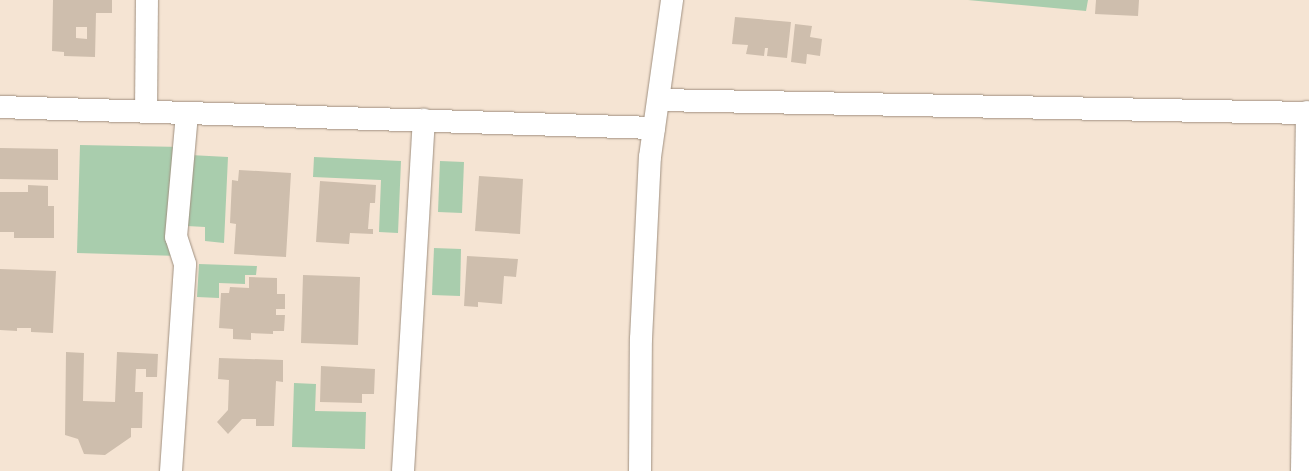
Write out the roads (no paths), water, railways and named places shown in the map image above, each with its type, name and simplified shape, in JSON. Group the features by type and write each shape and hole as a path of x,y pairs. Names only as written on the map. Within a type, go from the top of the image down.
{"street":[{"path":"146,112 147,0"},
{"path":"640,471 644,263 650,157 672,0"},
{"path":"659,100 1308,112 1302,471"},
{"path":"0,107 654,128"},
{"path":"171,471 185,264 176,237 187,113"},
{"path":"403,471 424,120"}]}
